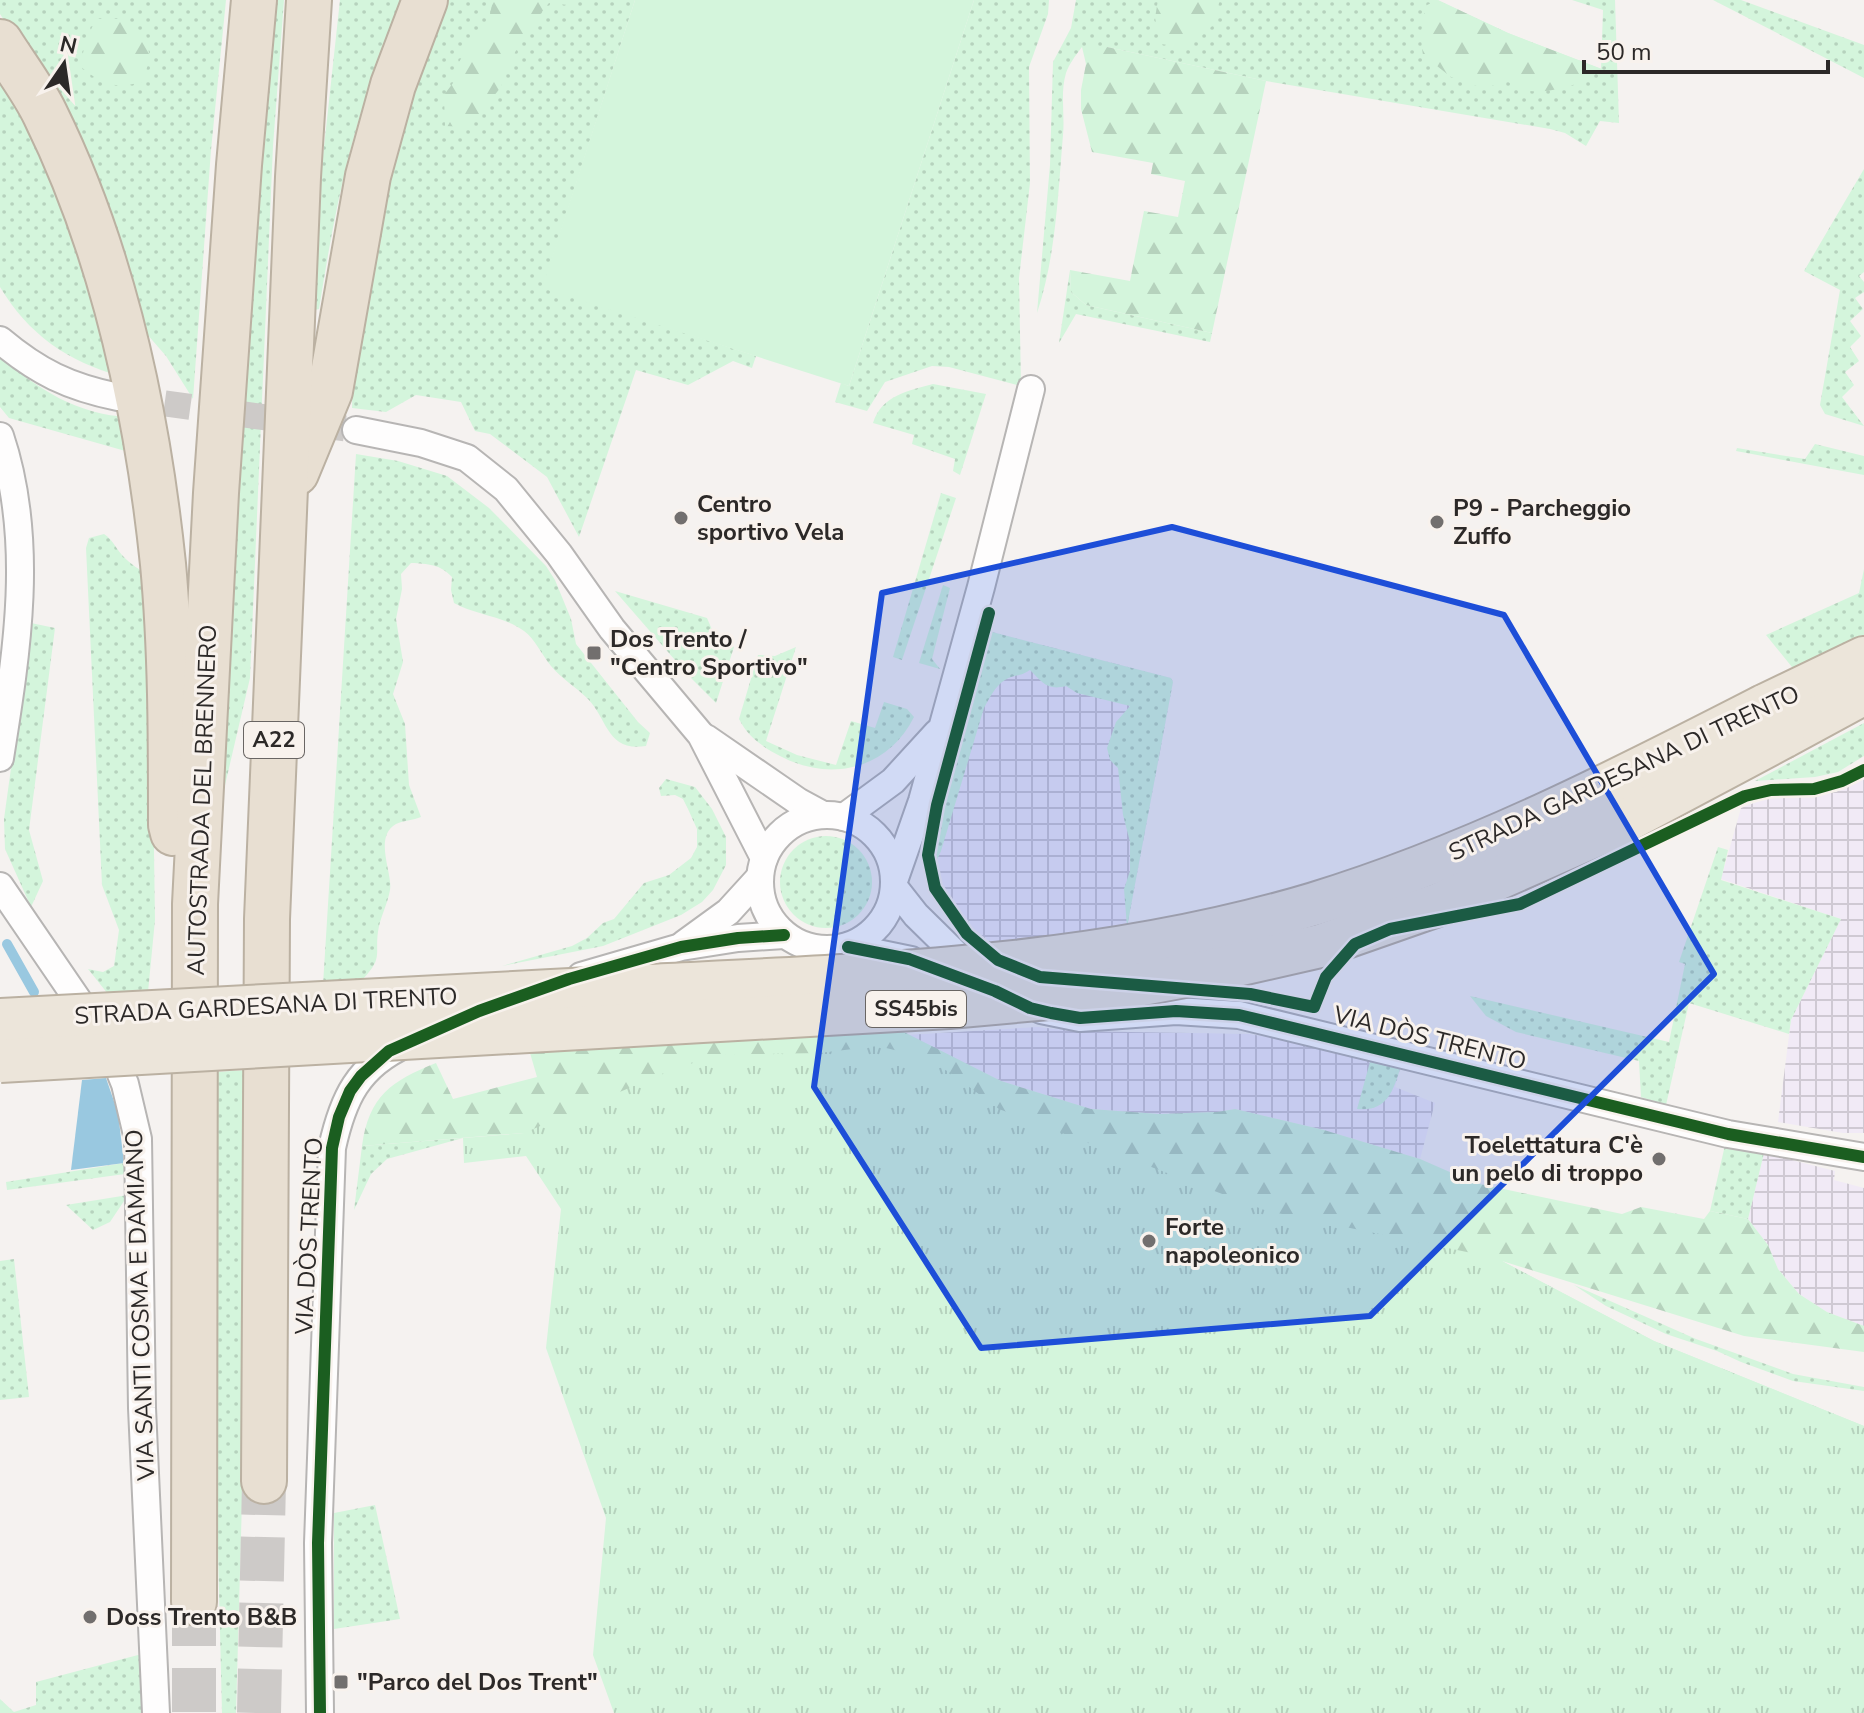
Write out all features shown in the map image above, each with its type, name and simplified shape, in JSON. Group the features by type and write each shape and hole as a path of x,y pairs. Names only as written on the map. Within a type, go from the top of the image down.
{"highway":[{"name":"AUTOSTRADA DEL BRENNERO","path":"194,1602 195,904 217,477 254,0"},
{"name":"A22","path":"264,1481 267,919 297,193 309,0"},
{"path":"284,501 330,391 368,176 393,85 425,0"},
{"path":"0,42 44,113 89,218 111,282 147,448 163,565 171,736 171,825 195,904"},
{"name":"STRADA GARDESANA DI TRENTO","path":"0,1061 816,1015 1083,995 1201,973 1320,946 1440,904 1614,827 1864,658"},
{"name":"STRADA GARDESANA DI TRENTO","path":"0,1020 785,979 1079,955 1197,933 1312,904 1425,866 1773,722 1864,693"}],"street":[{"path":"0,340 55,379 84,390 118,397"},
{"path":"942,727 893,781 834,816 807,817 790,824 774,840 762,868 761,900 770,919 784,935 804,946 826,950 848,947 868,936 883,920 922,801 942,727 1031,389"},
{"path":"356,430 467,458 506,489 559,554 612,629 701,735 762,868"},
{"path":"0,436 12,479 20,535 18,622 0,758"},
{"path":"701,735 799,802 862,825 878,838 890,857 894,882"},
{"name":"VIA DÒS TRENTO","path":"681,947 728,912 762,868"},
{"name":"VIA DÒS TRENTO","path":"894,882 916,915 995,991"},
{"name":"VIA SANTI COSMA E DAMIANO","path":"0,886 110,1047 125,1084 138,1139 142,1408 156,1713"},
{"name":"VIA DÒS TRENTO","path":"320,1713 318,1543 332,1148 339,1117 350,1091 361,1076 389,1051 479,1011 569,979 681,947 784,935"},
{"name":"VIA DÒS TRENTO","path":"848,947 909,959 995,991 1030,1008 1080,1018 1176,1011 1239,1015 1728,1134 1864,1157"}],"highlighted area":[{"path":"1172,527 1504,615 1714,974 1370,1316 981,1348 814,1087 882,593"}],"shaded area":[{"path":"992,632 1171,678 1173,682 1127,927 991,945 972,930 942,891 935,851 940,822"},
{"path":"1864,777 1864,1133 1843,1133 1778,1122 1791,1020 1841,919 1721,879 1741,808 1770,797 1836,792"},
{"path":"1038,1027 1072,1031 1249,1034 1280,1039 1400,1069 1395,1087 1435,1103 1420,1159 1324,1130 1235,1109 1159,1114 1091,1109 1001,1081 907,1035"},
{"path":"1764,1153 1835,1171 1834,1180 1864,1188 1864,1326 1827,1312 1799,1294 1778,1269 1768,1245 1748,1219"}],"green space":[{"path":"0,0 226,0 211,150 193,399 166,356 133,318 23,49 0,14"},
{"path":"270,0 284,0 273,146 250,678 222,798 229,617"},
{"path":"340,0 406,0 379,59 366,97 335,217 319,309 311,311 317,211"},
{"path":"432,0 635,0 543,287 756,356 752,368 733,361 688,385 636,370 579,537 547,477 490,434 475,431 461,402 416,395 386,412 352,408 355,289"},
{"path":"493,0 580,0 568,5 549,3 525,33 501,87 469,127 445,126 444,95 453,83 459,62 473,39 486,32"},
{"path":"635,0 974,0 849,386 542,288"},
{"path":"974,0 1049,0 1048,14 1029,67 1030,183 1019,278 1021,386 949,367 932,366 885,382 867,411 835,402 841,383 849,386"},
{"path":"1076,0 1437,0 1508,33 1601,69 1603,10 1572,0 1615,0 1619,123 1600,121 1586,146 1565,133 1550,129 1266,81 1107,47 1082,47 1069,66 1064,81 1055,225 1037,313 1050,165 1053,62 1071,28"},
{"path":"1158,0 1220,0 1212,26 1181,47 1161,44 1155,18"},
{"path":"1438,0 1508,33 1602,69 1577,84 1538,91 1523,89 1505,80 1485,89 1451,77 1423,55 1425,12 1427,5"},
{"path":"1713,0 1741,0 1864,45 1864,78"},
{"path":"96,19 119,19 146,35 150,59 142,82 109,84 80,66 86,40"},
{"path":"1082,47 1107,47 1266,81 1212,333 1086,305 1071,292 1070,270 1130,281 1144,211 1178,217 1185,181 1151,174 1153,163 1092,152 1081,109 1086,64"},
{"path":"0,64 43,139 120,376 83,363 51,344 23,319 0,287"},
{"path":"1864,169 1864,272 1859,276 1864,282 1864,292 1855,298 1863,309 1850,321 1861,336 1850,347 1859,361 1845,372 1854,385 1842,397 1864,426 1825,414 1820,405 1840,290 1804,271"},
{"path":"1070,270 1071,292 1086,305 1212,333 1210,342 1076,314 1059,343"},
{"path":"0,356 59,398 93,411 129,417 136,454 9,418 0,407"},
{"path":"933,384 986,394 960,475 953,471 955,459 912,444 914,435 873,423 889,400"},
{"path":"1815,444 1864,456 1864,475 1736,451 1737,448 1805,459"},
{"path":"356,454 398,461 447,476 489,508 546,566 571,619 576,644 650,733 646,746 623,744 610,733 588,699 555,671 528,634 508,622 454,603 452,577 443,569 411,563 401,574 402,589 396,619 403,662 393,694 405,724 409,785 421,817 396,824 386,837 390,890 379,926 376,961 360,982 323,985"},
{"path":"941,493 956,498 902,660 893,657"},
{"path":"104,534 128,561 150,576 155,920 148,992 108,994 88,969 103,972 114,966 119,930 102,885 86,548 89,538"},
{"path":"1864,569 1864,635 1796,672 1766,635 1859,593"},
{"path":"943,585 950,588 932,659 940,669 919,663"},
{"path":"615,591 707,618 713,632 734,647 716,703 688,675"},
{"path":"31,623 55,628 29,830 43,881 31,907 5,849 4,819"},
{"path":"992,632 1171,678 1173,682 1127,927 1124,889 1130,871 1130,842 1123,815 1118,768 1110,760 1107,748 1116,722 1130,706 1077,693 1066,686 1049,686 1030,670 1001,683 984,708 936,862 940,822"},
{"path":"796,647 766,741 797,755 836,765 851,721 875,728 884,702 907,709 914,717 903,735 874,759 838,769 819,769 799,764 756,741 739,719 758,655 775,656"},
{"path":"1864,723 1864,756 1838,772 1815,777 1755,781"},
{"path":"666,779 695,787 712,809 726,837 726,865 713,890 702,902 681,915 603,946 502,966 572,946 587,938 603,923 614,919 644,883 669,875 691,858 697,847 697,829 683,799 675,795 661,796 659,788"},
{"path":"826,836 844,839 859,849 869,864 872,882 869,900 859,915 844,925 826,928 808,925 793,915 783,900 780,882 783,864 793,849 808,839"},
{"path":"1718,847 1728,850 1721,880 1841,919 1791,1020 1789,1034 1689,1003 1666,1105 1641,1097 1639,1061 1516,1032 1486,1016 1470,996 1669,1042 1685,964 1679,962"},
{"path":"896,1028 1001,1081 1091,1109 1159,1114 1235,1109 1324,1130 1420,1159 1475,1183 1622,1214 1641,1207 1704,1219 1710,1211 1748,1219 1768,1245 1778,1269 1799,1294 1827,1312 1864,1326 1864,1352 1744,1336 1502,1261 1654,1341 1864,1426 1864,1713 708,1386 524,1133 362,1146 370,1114 385,1092 406,1077 436,1063 453,1099 537,1077 528,1046 538,1052"},
{"path":"878,1046 919,1056 949,1072 999,1109 1267,1211 1496,1258 1654,1341 1864,1426 1864,1713 614,1713 593,1655 606,1518 546,1348 561,1209 526,1156 464,1163 463,1138 524,1133 664,1073 716,1055 819,1053"},
{"path":"1370,1062 1400,1069 1391,1093 1382,1104 1357,1109"},
{"path":"248,1070 246,1358 236,1713 222,1713 216,1467 216,1072"},
{"path":"463,1138 387,1159 371,1174 354,1210 362,1146"},
{"path":"1725,1145 1764,1153 1748,1219 1710,1211"},
{"path":"124,1163 125,1174 7,1190 6,1182"},
{"path":"128,1195 110,1222 93,1230 66,1205"},
{"path":"14,1259 29,1397 0,1400 0,1261"},
{"path":"1574,1285 1696,1339 1793,1374 1864,1387 1864,1391 1793,1381 1741,1362 1666,1334 1606,1306"},
{"path":"375,1505 400,1619 334,1629 334,1513"},
{"path":"138,1655 145,1656 149,1713 0,1713 0,1699 14,1712 36,1705 36,1682"}],"water":[{"path":"106,1078 118,1113 124,1163 71,1170 82,1080"}],"waterway":[{"path":"7,944 34,992"}],"tunnel":[{"path":"126,398 356,430"},
{"path":"259,1713 264,1481"},
{"path":"194,1602 194,1713"}],"cycle path":[{"path":"989,613 937,805 928,855 935,888 967,934 998,960 1040,977 1250,994 1314,1007 1326,977 1355,944 1390,929 1520,904 1745,796 1771,790 1814,789 1842,781 1864,770"},
{"path":"320,1713 318,1543 332,1148 339,1117 350,1091 361,1076 389,1051 479,1011 569,979 681,947 784,935"},
{"path":"848,947 909,959 995,991 1030,1008 1051,1013 1080,1018 1176,1011 1239,1015 1728,1134 1864,1157"}],"place":[{"name":"Centro sportivo Vela","path":"681,518"},
{"name":"P9 - Parcheggio Zuffo","path":"1437,522"},
{"name":"Dos Trento / \"Centro Sportivo\"","path":"594,653"},
{"name":"Toelettatura C'è un pelo di troppo","path":"1659,1159"},
{"name":"Forte napoleonico","path":"1149,1241"},
{"name":"Doss Trento B&B","path":"90,1617"},
{"name":"\"Parco del Dos Trent\"","path":"341,1682"}]}
